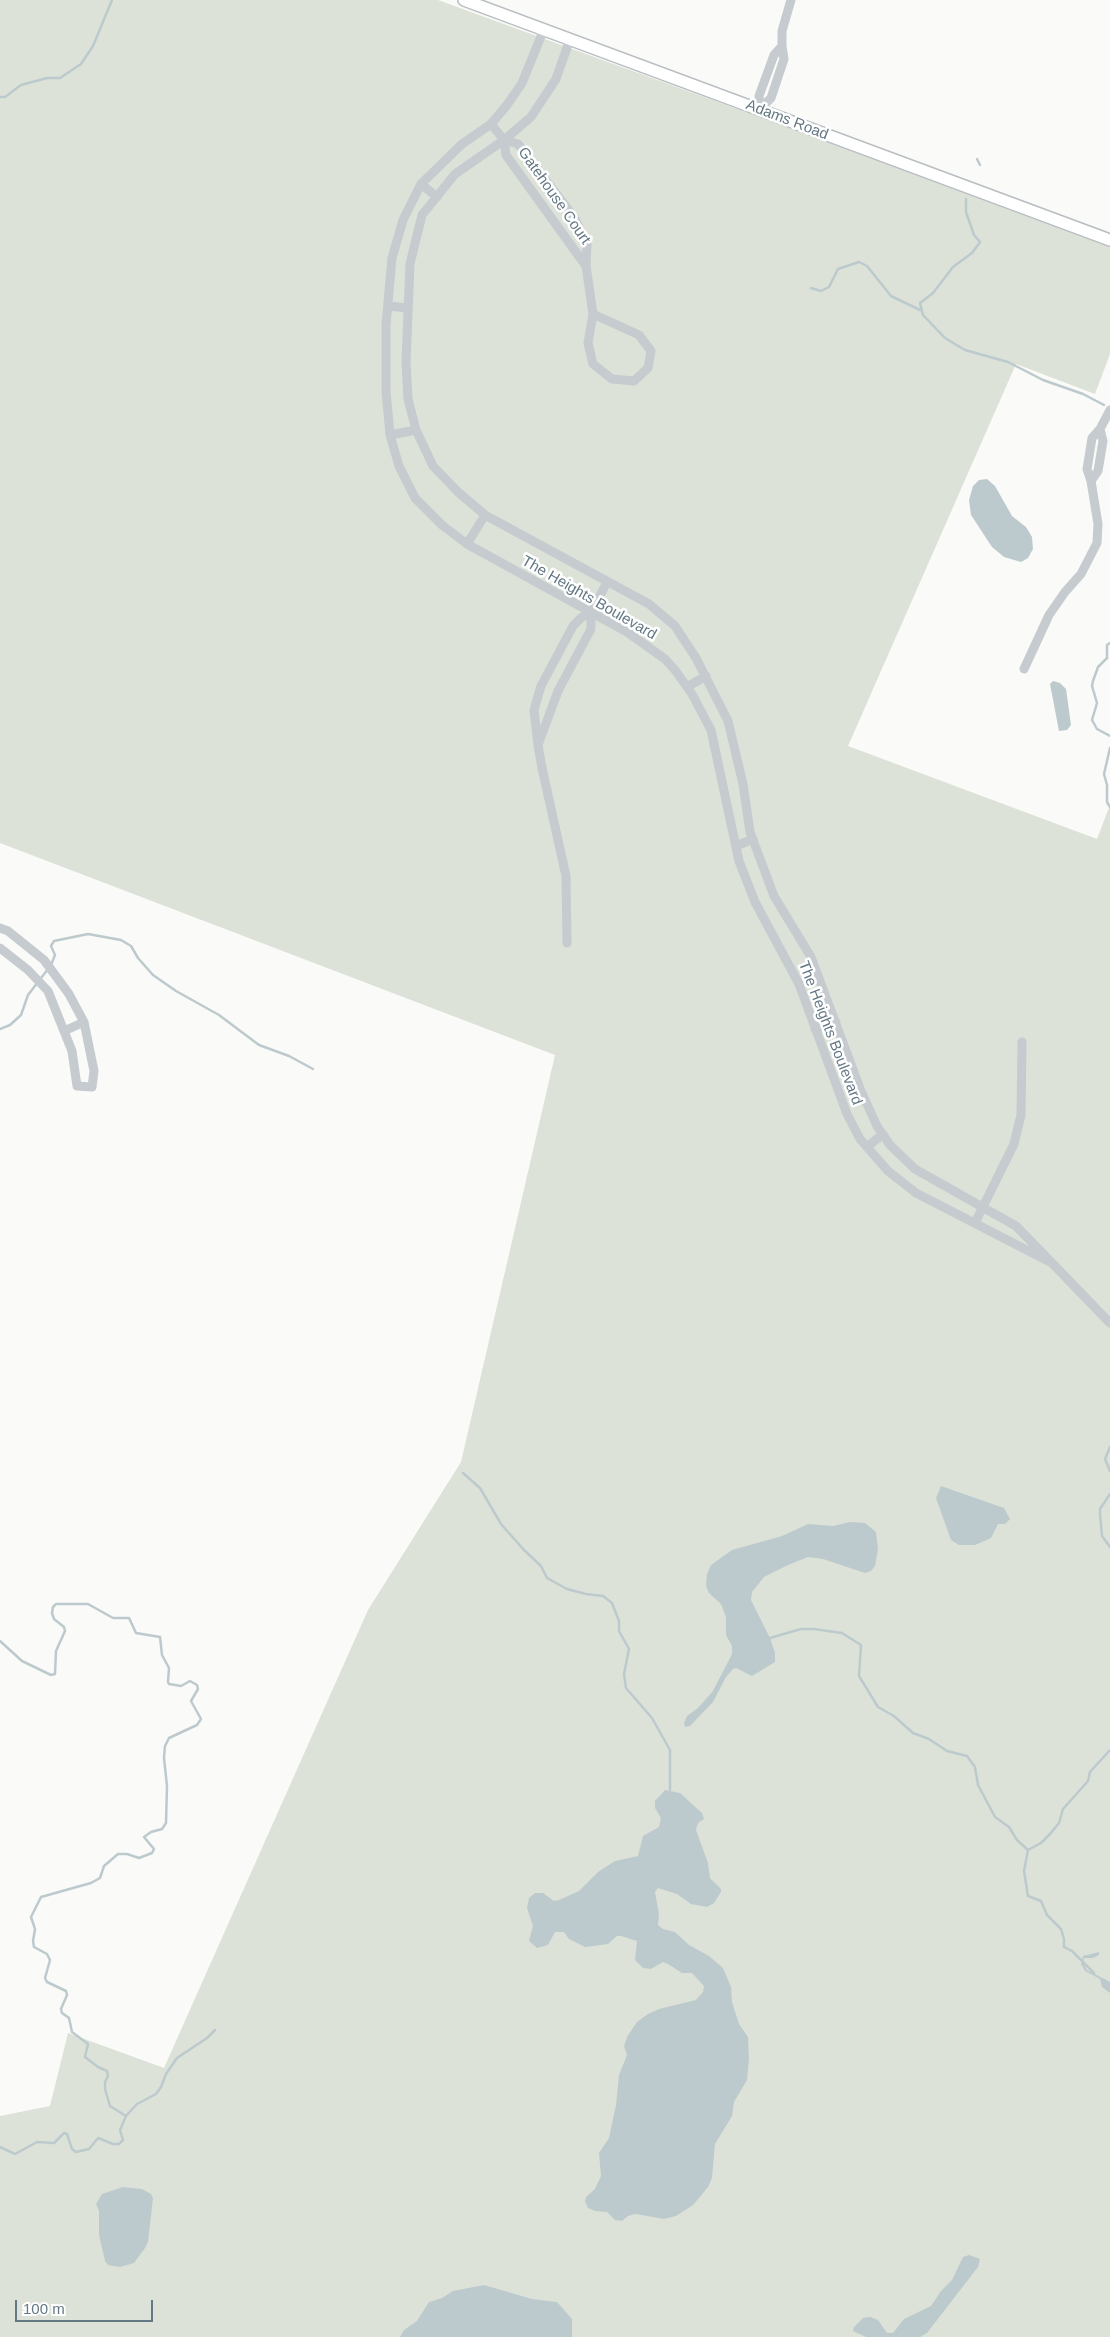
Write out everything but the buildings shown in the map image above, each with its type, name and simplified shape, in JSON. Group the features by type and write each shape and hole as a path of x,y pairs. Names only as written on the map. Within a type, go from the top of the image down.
{"main road":[{"name":"Adams Road","path":"464,0 1110,240"}],"street":[{"path":"760,109 771,98 784,59 782,31 791,0"},
{"name":"The Heights Boulevard","path":"544,29 522,83 491,124 462,144 421,184 400,230 392,258 388,306 386,391 390,435 399,466 415,498 442,525 467,544 627,632 654,650 675,670 687,687 711,730 739,861 755,902 799,984 847,1114 867,1147 888,1171 907,1186 1052,1263"},
{"name":"The Heights Boulevard","path":"570,39 556,79 531,117 504,140 455,174 422,215 410,264 406,362 408,399 416,430 433,466 458,492 485,515 649,604 668,619 696,658 728,721 743,784 753,840 774,896 811,957 868,1108 883,1134 899,1155 915,1169 1010,1221 1023,1231 1110,1322"},
{"name":"Gatehouse Court","path":"491,124 504,140 506,155 586,266"},
{"name":"Gatehouse Court","path":"504,140 518,144 574,217 587,244 586,266 593,314 588,343 593,364 612,378 634,380 648,368 651,351 639,335 593,314"},
{"path":"421,184 436,197"},
{"path":"388,306 408,308"},
{"path":"1024,668 1049,615 1065,592 1082,574 1097,543 1098,524 1092,481 1098,471 1103,441 1100,429 1110,410"},
{"path":"390,435 416,430"},
{"path":"467,544 485,515"},
{"path":"538,745 558,691 591,629 591,613 607,582"},
{"path":"567,943 566,876 538,745 534,710 541,686 576,621 591,613"},
{"path":"687,687 706,676"},
{"path":"736,846 753,840"},
{"path":"0,928 17,938 44,960 69,994 84,1022 94,1071 92,1087 77,1086 72,1051 48,992 28,970 0,948"},
{"path":"8,954 17,938"},
{"path":"64,1031 84,1022"},
{"path":"815,1029 836,1022"},
{"path":"975,1223 1014,1144 1021,1116 1022,1042"},
{"path":"867,1147 883,1134"}],"shaded area":[{"path":"0,0 438,0 1110,245 1110,354 1095,394 1016,364 848,746 1097,839 1110,805 1110,2337 0,2337 0,2116 50,2106 68,2033 164,2068 368,1610 461,1462 555,1055 0,843"},
{"path":"987,479 995,486 1012,516 1026,527 1032,537 1033,549 1028,558 1021,562 1004,557 992,547 971,515 969,500 973,486 979,480"},
{"path":"1053,681 1060,683 1066,689 1071,725 1067,730 1059,731 1050,684"},
{"path":"941,1486 1004,1508 1010,1519 1005,1524 998,1524 991,1538 975,1545 959,1545 951,1540 936,1498"},
{"path":"850,1522 865,1523 876,1532 878,1549 875,1566 871,1571 865,1573 823,1559 808,1557 764,1577 752,1592 751,1600 770,1638 775,1653 775,1662 752,1676 736,1668 733,1669 726,1677 713,1702 690,1726 685,1727 684,1723 687,1716 698,1708 713,1691 732,1654 732,1646 726,1635 726,1617 721,1604 709,1593 706,1586 707,1574 711,1565 732,1550 782,1536 808,1524 833,1526"},
{"path":"665,1790 680,1793 702,1813 704,1819 698,1823 696,1830 708,1863 710,1878 721,1889 721,1892 714,1903 707,1907 691,1904 677,1894 658,1888 655,1892 659,1914 658,1925 663,1929 675,1932 689,1945 709,1956 723,1968 731,1987 732,2002 739,2024 748,2037 749,2059 747,2080 734,2102 732,2116 715,2144 712,2178 708,2187 693,2205 676,2216 664,2219 636,2214 628,2216 622,2221 615,2220 607,2212 588,2208 585,2201 586,2197 595,2189 601,2176 599,2153 609,2138 616,2105 619,2075 627,2055 624,2046 627,2037 637,2022 648,2014 659,2009 696,2000 703,1992 704,1986 692,1973 682,1973 663,1962 651,1969 643,1968 635,1960 637,1941 621,1936 617,1936 608,1944 585,1947 569,1939 564,1932 555,1932 548,1945 537,1948 529,1941 533,1926 527,1908 529,1898 535,1893 543,1893 554,1901 559,1900 579,1891 598,1872 615,1861 638,1856 643,1836 659,1827 661,1818 655,1808 655,1801"},
{"path":"1099,1952 1099,1955 1093,1958 1084,1958 1083,1963 1087,1970 1110,1982 1110,1993 1102,1987 1100,1979 1085,1971 1081,1964 1083,1956"},
{"path":"123,2187 142,2189 151,2194 153,2198 148,2242 134,2263 120,2267 108,2265 105,2261 99,2235 99,2211 96,2204 102,2194"},
{"path":"969,2255 980,2259 978,2267 927,2333 920,2337 866,2337 853,2331 854,2327 863,2318 870,2317 878,2320 887,2333 893,2333 904,2319 931,2306 941,2291 952,2280 963,2257"},
{"path":"484,2285 532,2299 557,2302 572,2319 572,2337 400,2337 404,2330 417,2321 429,2302 442,2298 453,2291"}],"waterway":[{"path":"0,97 5,97 21,85 47,78 60,78 81,64 93,46 112,0"},
{"path":"977,159 980,165"},
{"path":"966,199 966,212 974,235 980,242 972,253 953,267 933,293 920,303 923,315 945,338 965,350 1008,362 1043,380 1083,394 1104,405"},
{"path":"811,288 821,291 829,287 838,269 859,262 867,266 891,296 920,310"},
{"path":"1110,643 1107,645 1107,658 1098,667 1092,686 1097,703 1092,720 1097,729 1110,736"},
{"path":"1110,748 1104,774 1107,785 1107,802 1110,807"},
{"path":"51,965 55,955 51,946 54,941 88,934 121,940 131,946 138,958 153,975 176,991 219,1015 259,1045 289,1056 313,1069"},
{"path":"0,1029 10,1025 21,1015 28,995 48,969"},
{"path":"1110,1447 1105,1459 1110,1471"},
{"path":"463,1473 480,1488 501,1524 541,1566 547,1578 567,1589 603,1596 612,1603 619,1621 619,1631 629,1649 624,1674 626,1688 652,1718 670,1750 670,1790"},
{"path":"1110,1494 1100,1509 1102,1536 1110,1547"},
{"path":"0,1641 22,1661 51,1675 55,1674 56,1651 65,1631 64,1627 54,1619 53,1607 56,1604 88,1604 113,1618 129,1618 136,1633 160,1637 162,1655 169,1668 169,1684 181,1686 190,1681 197,1685 198,1689 191,1701 201,1719 197,1725 169,1738 165,1746 166,1823 162,1829 151,1832 144,1837 154,1849 152,1853 139,1858 127,1854 118,1854 104,1866 100,1878 91,1883 41,1897 31,1917 35,1929 34,1947 47,1954 50,1960 45,1978 47,1982 66,1991 67,1995 61,2009 62,2013 69,2018 72,2032 88,2044 85,2057 107,2071 108,2076 105,2082 105,2089 110,2106 126,2116"},
{"path":"770,1638 801,1629 814,1629 842,1633 861,1645 859,1676 878,1707 894,1716 913,1733 929,1739 947,1751 967,1756 975,1767 978,1785 995,1817 1009,1827 1017,1840 1028,1850"},
{"path":"1094,1973 1072,1951 1064,1947 1061,1929 1047,1915 1041,1901 1028,1896 1024,1871 1028,1850 1041,1843 1050,1834 1059,1823 1063,1809 1088,1781 1090,1772 1110,1750"},
{"path":"0,2147 15,2154 37,2142 54,2143 64,2133 67,2134 72,2149 76,2152 89,2149 98,2138 113,2144 119,2144 123,2140 120,2130 126,2116 137,2104 156,2094 177,2058 207,2038 215,2030"}]}
